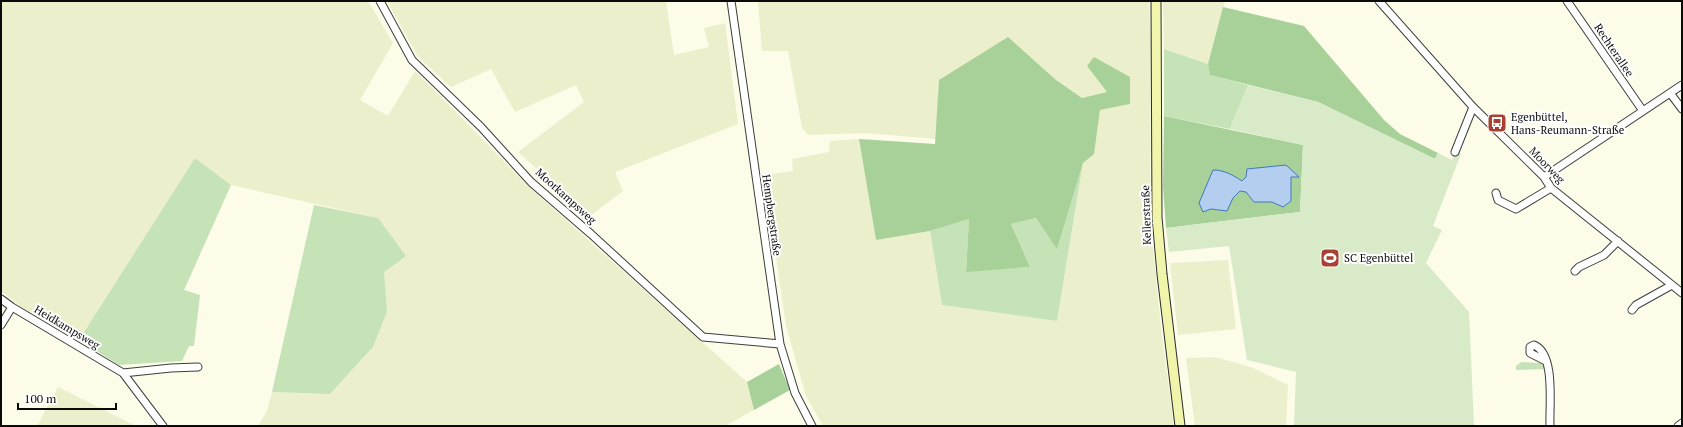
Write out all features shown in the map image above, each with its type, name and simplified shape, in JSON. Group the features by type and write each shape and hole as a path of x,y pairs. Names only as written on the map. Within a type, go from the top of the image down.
{"main road":[{"name":"Kellerstraße","path":"1156,1 1156,181 1158,224 1162,274 1180,426"}],"street":[{"name":"Moorkampsweg","path":"380,1 412,60 481,126 531,182 591,234 703,337 780,344"},
{"name":"Hempbergstraße","path":"731,1 780,344 795,392 812,426"},
{"name":"Moorweg","path":"1379,1 1473,107 1544,177 1552,188 1682,293"},
{"name":"Rechterallee","path":"1567,1 1643,111"},
{"path":"1544,177 1682,85"},
{"path":"1670,93 1682,109"},
{"path":"1455,152 1473,107"},
{"path":"1496,193 1498,200 1516,209 1552,188"},
{"path":"1575,271 1579,267 1604,255 1618,241"},
{"path":"1632,310 1636,305 1672,285"},
{"name":"Heidkampsweg","path":"1,299 123,373 163,426"},
{"path":"1,325 12,307"},
{"path":"1546,361 1549,371 1550,426"},
{"path":"123,373 171,368 198,368"},
{"path":"1678,426 1682,423"}],"green space":[{"path":"1,1 368,1 393,43 360,100 388,116 415,71 526,184 747,382 754,410 725,426 258,426 267,411 272,392 330,394 373,347 387,312 378,218 231,185 195,158 79,340 20,306 1,291"},
{"path":"387,1 666,1 674,55 709,47 704,28 725,23 738,124 615,172 623,191 590,216 518,152 584,102 576,85 515,112 491,69 451,87 418,57"},
{"path":"1149,1 1151,52 1150,197 1152,237 1161,328 1174,426 823,426 806,396 786,326 764,175 793,171 792,159 829,152 830,141 859,139 876,240 930,231 942,305 1057,321 1083,163 1094,154 1100,110 1130,104 1087,66 1107,92 1082,98 1056,80 939,80 936,139 866,133 808,135 802,128 788,51 762,51 758,2"},
{"path":"1163,1 1225,1 1208,64 1164,49"},
{"path":"1223,7 1304,26 1384,120 1400,134 1438,153 1435,159 1318,102 1210,75 1208,64"},
{"path":"1008,37 1056,80 1082,98 1107,92 1087,66 1094,57 1130,77 1130,104 1100,110 1094,154 1083,163 1057,249 1036,218 1011,224 1030,267 966,272 969,219 930,231 876,240 859,139 935,144 939,80"},
{"path":"1164,49 1208,64 1210,75 1248,85 1230,129 1164,116"},
{"name":"SC Egenbüttel","path":"1248,85 1318,102 1435,159 1438,153 1452,160 1455,152 1461,154 1433,226 1442,230 1426,263 1469,312 1474,426 1294,426 1296,372 1247,360 1229,246 1169,252 1166,228 1300,212 1303,145 1230,129"},
{"path":"1164,116 1303,145 1300,212 1166,228 1163,187"},
{"path":"195,158 231,185 184,290 200,295 194,346 189,346 182,361 119,365 79,340"},
{"path":"1083,163 1057,321 942,305 930,231 969,219 966,271 1030,267 1011,224 1036,218 1057,248"},
{"path":"314,205 378,218 406,256 384,272 387,312 373,347 330,394 272,392"},
{"path":"1228,260 1236,329 1178,335 1170,263"},
{"path":"1215,357 1251,367 1288,385 1286,426 1195,426 1186,358"},
{"path":"1521,362 1544,363 1546,369 1516,370 1516,366"},
{"path":"779,364 790,390 754,410 747,382"},
{"path":"58,387 136,426 37,426"}],"water":[{"path":"1286,165 1299,177 1291,177 1291,201 1283,207 1272,202 1254,202 1246,192 1240,191 1233,198 1227,211 1211,209 1203,212 1199,203 1213,170 1228,173 1242,181 1246,177 1247,169"}],"place":[{"name":"Egenbüttel, Hans-Reumann-Straße","path":"1497,123"},
{"name":"SC Egenbüttel","path":"1330,258"}]}
